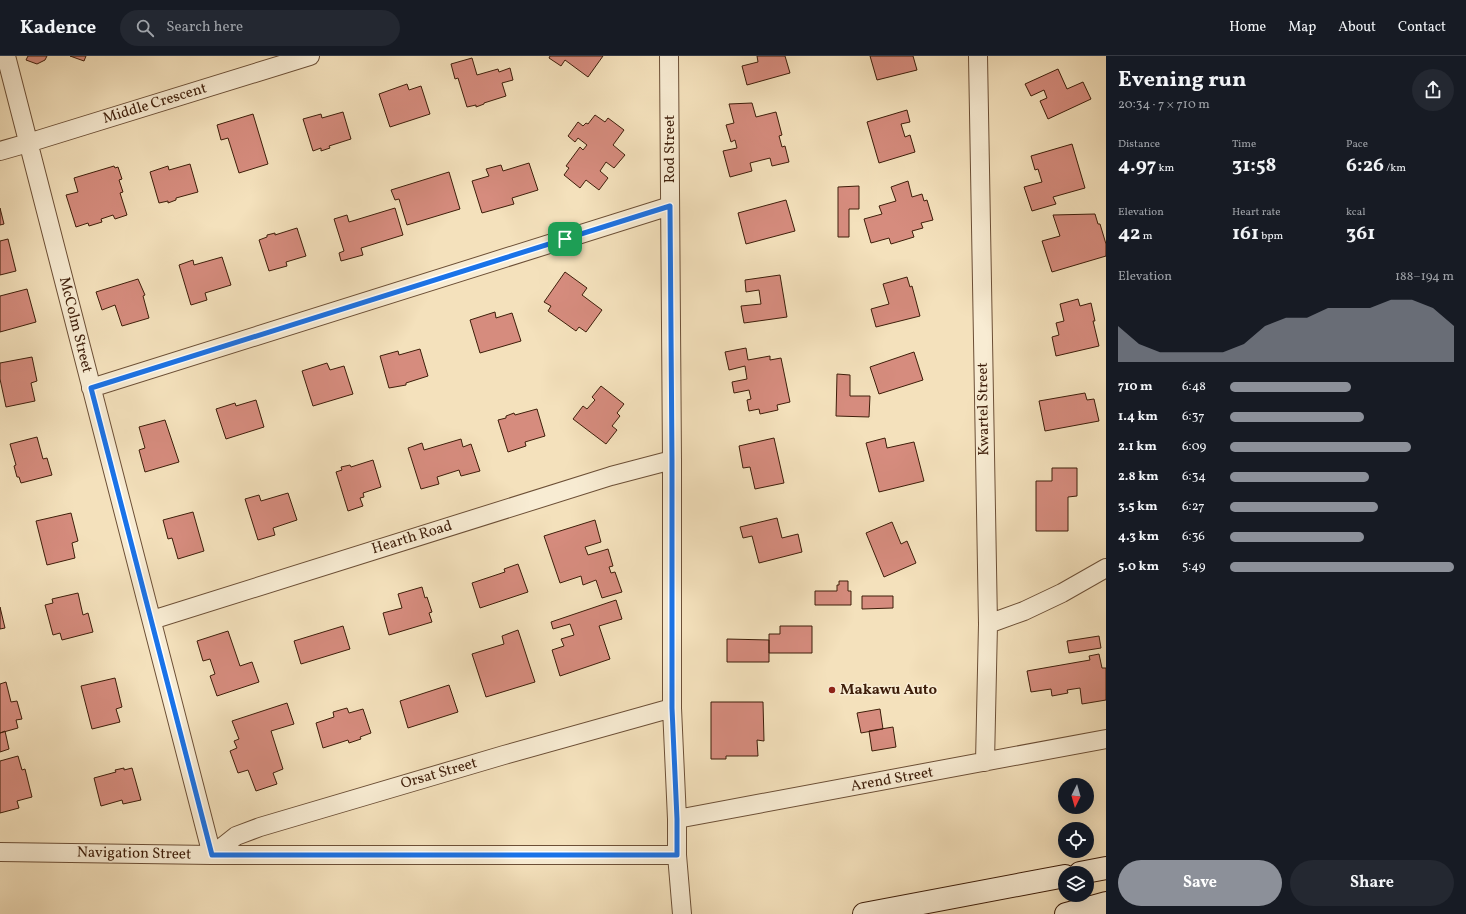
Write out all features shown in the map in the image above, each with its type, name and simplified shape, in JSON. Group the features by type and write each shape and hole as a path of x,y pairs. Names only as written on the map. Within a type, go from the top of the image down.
{"main road":[{"path":"1094,870 1106,868"},
{"path":"864,914 1058,877"},
{"path":"1066,914 1106,903"}],"street":[{"name":"McColm Street","path":"6,56 212,855"},
{"name":"Middle Crescent","path":"0,151 310,56"},
{"name":"Rod Street","path":"669,56 672,708 677,819 677,855 682,914"},
{"name":"Kwartel Street","path":"978,56 988,624 985,762"},
{"path":"91,388 670,206"},
{"name":"Hearth Road","path":"152,620 604,478 672,460"},
{"path":"988,624 1024,611 1056,596 1106,568"},
{"name":"Orsat Street","path":"212,855 236,836 260,827 504,755 672,708"},
{"name":"Arend Street","path":"677,819 1106,739"},
{"name":"Navigation Street","path":"0,852 212,855 677,855"}],"building":[{"path":"28,56 47,56 45,60 37,64 26,60"},
{"path":"70,56 86,56 84,61"},
{"path":"550,56 603,56 588,77 565,60 561,66 549,58"},
{"path":"757,56 785,56 790,73 747,85 742,66 758,62"},
{"path":"870,56 913,56 917,70 877,80"},
{"path":"472,58 477,75 498,69 499,72 510,68 513,80 502,83 506,96 476,107 476,105 467,107 458,78 455,79 451,64"},
{"path":"1058,69 1067,89 1083,82 1091,99 1048,119 1040,101 1047,98 1044,90 1031,96 1025,84"},
{"path":"407,84 409,90 421,86 430,114 390,127 379,94"},
{"path":"752,103 756,117 776,112 782,135 779,136 782,147 785,146 789,162 772,166 770,158 750,163 752,171 730,177 723,151 737,148 735,140 731,142 726,125 734,123 729,104"},
{"path":"907,110 910,122 901,124 905,137 910,135 915,152 879,163 867,122"},
{"path":"343,112 351,139 329,146 330,148 321,151 321,148 313,151 303,119 321,114 322,118"},
{"path":"253,114 268,164 239,173 228,138 221,140 217,125"},
{"path":"595,115 605,122 608,118 624,130 613,145 625,155 614,168 606,162 600,171 608,178 599,190 586,180 580,188 564,175 569,168 566,166 580,147 583,150 587,145 578,138 575,142 568,136 578,122 583,126 586,123 588,124"},
{"path":"1072,144 1085,188 1053,197 1056,204 1032,211 1024,187 1042,182 1038,169 1035,170 1031,156"},
{"path":"529,163 538,190 512,198 514,204 482,213 472,181 489,176 486,169 501,165 503,171"},
{"path":"190,164 198,192 176,198 176,200 168,203 168,201 159,203 150,172 168,166 169,170"},
{"path":"114,166 115,168 118,167 122,179 119,180 123,192 120,193 127,215 115,219 113,215 101,219 102,222 89,226 88,223 76,227 66,195 78,192 74,178"},
{"path":"449,172 460,209 407,225 399,199 395,200 391,190"},
{"path":"908,181 912,197 922,194 924,201 927,200 933,220 921,223 923,228 912,231 914,237 891,244 889,238 871,243 864,219 882,214 879,206 896,201 891,187"},
{"path":"859,186 859,209 849,209 849,237 838,237 838,187"},
{"path":"786,200 795,231 746,244 738,213"},
{"path":"0,208 4,224 0,225"},
{"path":"395,208 403,235 361,248 363,255 341,261 339,253 344,251 334,219 347,215 349,222"},
{"path":"1095,214 1098,224 1100,224 1106,244 1106,256 1052,272 1042,241 1060,236 1053,215"},
{"path":"297,228 306,256 286,262 287,266 269,271 259,240 267,237 267,235 275,233 275,235"},
{"path":"8,239 16,271 0,275 0,241"},
{"path":"222,257 231,285 205,293 207,300 191,305 179,265 193,260 194,265"},
{"path":"565,272 587,288 582,295 602,310 586,332 579,327 576,331 548,311 551,306 544,302"},
{"path":"780,275 787,317 744,323 741,306 761,304 759,290 746,292 745,280"},
{"path":"907,277 910,287 912,286 920,316 876,327 871,309 889,304 883,284"},
{"path":"138,279 145,295 143,296 149,318 122,326 115,305 102,310 96,292"},
{"path":"27,289 36,322 0,332 0,296"},
{"path":"1078,299 1080,306 1091,303 1095,321 1093,321 1099,346 1056,356 1052,337 1059,335 1056,323 1064,321 1060,304"},
{"path":"495,312 496,318 512,313 521,341 480,353 470,320"},
{"path":"746,348 748,360 770,356 770,360 781,358 790,402 777,405 778,410 760,414 759,409 749,411 747,400 751,399 749,390 734,393 732,382 747,379 745,366 729,370 725,352"},
{"path":"420,349 428,376 406,383 406,385 389,388 380,356 398,351 399,355"},
{"path":"914,352 923,380 879,394 870,367"},
{"path":"32,357 37,381 31,383 35,401 6,407 0,379 0,363"},
{"path":"327,363 330,370 344,366 353,394 313,406 302,371"},
{"path":"837,374 850,375 850,396 870,396 869,417 836,416"},
{"path":"601,386 624,404 617,413 620,416 612,426 617,430 606,444 573,419 583,406 587,409 595,400 592,397"},
{"path":"1085,393 1087,400 1094,399 1099,421 1045,431 1039,401"},
{"path":"256,400 264,427 226,439 216,409 235,403 236,406"},
{"path":"537,409 545,436 525,442 526,446 508,452 498,420 506,418 506,416 514,413 515,415"},
{"path":"165,420 179,462 145,472 139,450 145,448 139,427"},
{"path":"37,437 43,459 47,458 52,475 21,483 19,477 17,477 14,466 16,465 10,444"},
{"path":"774,438 784,483 755,489 750,467 743,468 739,446"},
{"path":"885,438 887,448 914,442 924,481 879,492 866,443"},
{"path":"461,439 463,447 471,444 480,471 461,476 459,470 437,477 439,484 421,489 408,448 422,443 424,450"},
{"path":"373,460 381,487 363,493 364,497 360,498 363,506 348,511 336,472 342,470 341,467 350,465 351,467"},
{"path":"1052,468 1077,468 1077,496 1068,497 1068,531 1036,531 1036,481 1052,481"},
{"path":"288,493 297,520 273,528 275,535 258,540 245,499 259,495 261,501"},
{"path":"193,512 204,551 178,559 172,538 168,539 163,520"},
{"path":"71,513 78,541 72,543 75,558 47,565 36,521"},
{"path":"777,518 782,538 798,534 802,552 759,563 752,536 743,538 740,527"},
{"path":"595,520 601,542 585,547 588,555 608,549 613,566 609,567 611,573 615,572 622,592 602,598 596,580 583,585 581,576 560,583 544,536"},
{"path":"892,522 901,544 907,541 916,563 884,577 866,533"},
{"path":"518,564 528,592 480,608 472,583 505,572 504,569"},
{"path":"839,581 848,581 848,591 851,591 851,605 815,605 815,591 837,591"},
{"path":"422,587 425,598 427,597 432,612 429,613 432,622 389,635 383,613 402,608 398,594"},
{"path":"78,593 83,615 88,613 93,632 62,640 60,633 53,635 45,605 53,603 52,599"},
{"path":"862,596 893,596 893,608 862,609"},
{"path":"616,600 622,619 599,626 610,659 560,676 552,650 564,646 561,639 574,635 570,624 553,629 551,622"},
{"path":"0,607 5,628 0,629"},
{"path":"343,626 350,649 301,664 294,641"},
{"path":"780,626 812,626 812,653 769,653 769,634 780,634"},
{"path":"518,630 535,682 486,697 472,654 504,644 502,636"},
{"path":"228,631 240,666 252,662 259,682 217,696 210,676 215,674 210,659 203,661 197,641"},
{"path":"1099,636 1101,648 1069,653 1067,641"},
{"path":"727,639 769,640 769,662 727,662"},
{"path":"1099,654 1102,668 1106,668 1106,700 1082,704 1080,688 1067,690 1068,693 1052,696 1051,689 1031,692 1027,671 1090,660 1089,656"},
{"path":"115,678 122,707 116,709 120,722 92,729 81,686"},
{"path":"6,682 11,702 17,701 22,719 16,720 18,728 0,733 0,684"},
{"path":"449,685 458,712 408,728 400,701"},
{"path":"711,702 763,702 764,741 757,740 758,756 726,756 726,759 711,759"},
{"path":"287,703 294,724 271,731 283,769 273,773 277,784 256,791 248,770 238,773 230,751 237,748 234,741 239,739 232,721"},
{"path":"347,708 349,713 363,709 371,733 360,737 361,739 349,743 348,740 323,748 316,723 334,717 333,712"},
{"path":"880,709 883,729 861,733 857,713"},
{"path":"893,727 896,747 872,751 869,731"},
{"path":"5,731 9,749 0,752 0,733"},
{"path":"18,756 22,770 25,769 32,797 17,801 19,808 0,813 0,761"},
{"path":"124,768 124,770 132,768 141,800 123,804 122,800 101,806 94,778 116,772 115,770"}],"place":[{"name":"Makawu Auto","path":"832,690"}],"route":[{"path":"670,206 672,708 677,819 677,855 212,855 91,388 565,239 670,206"}]}
